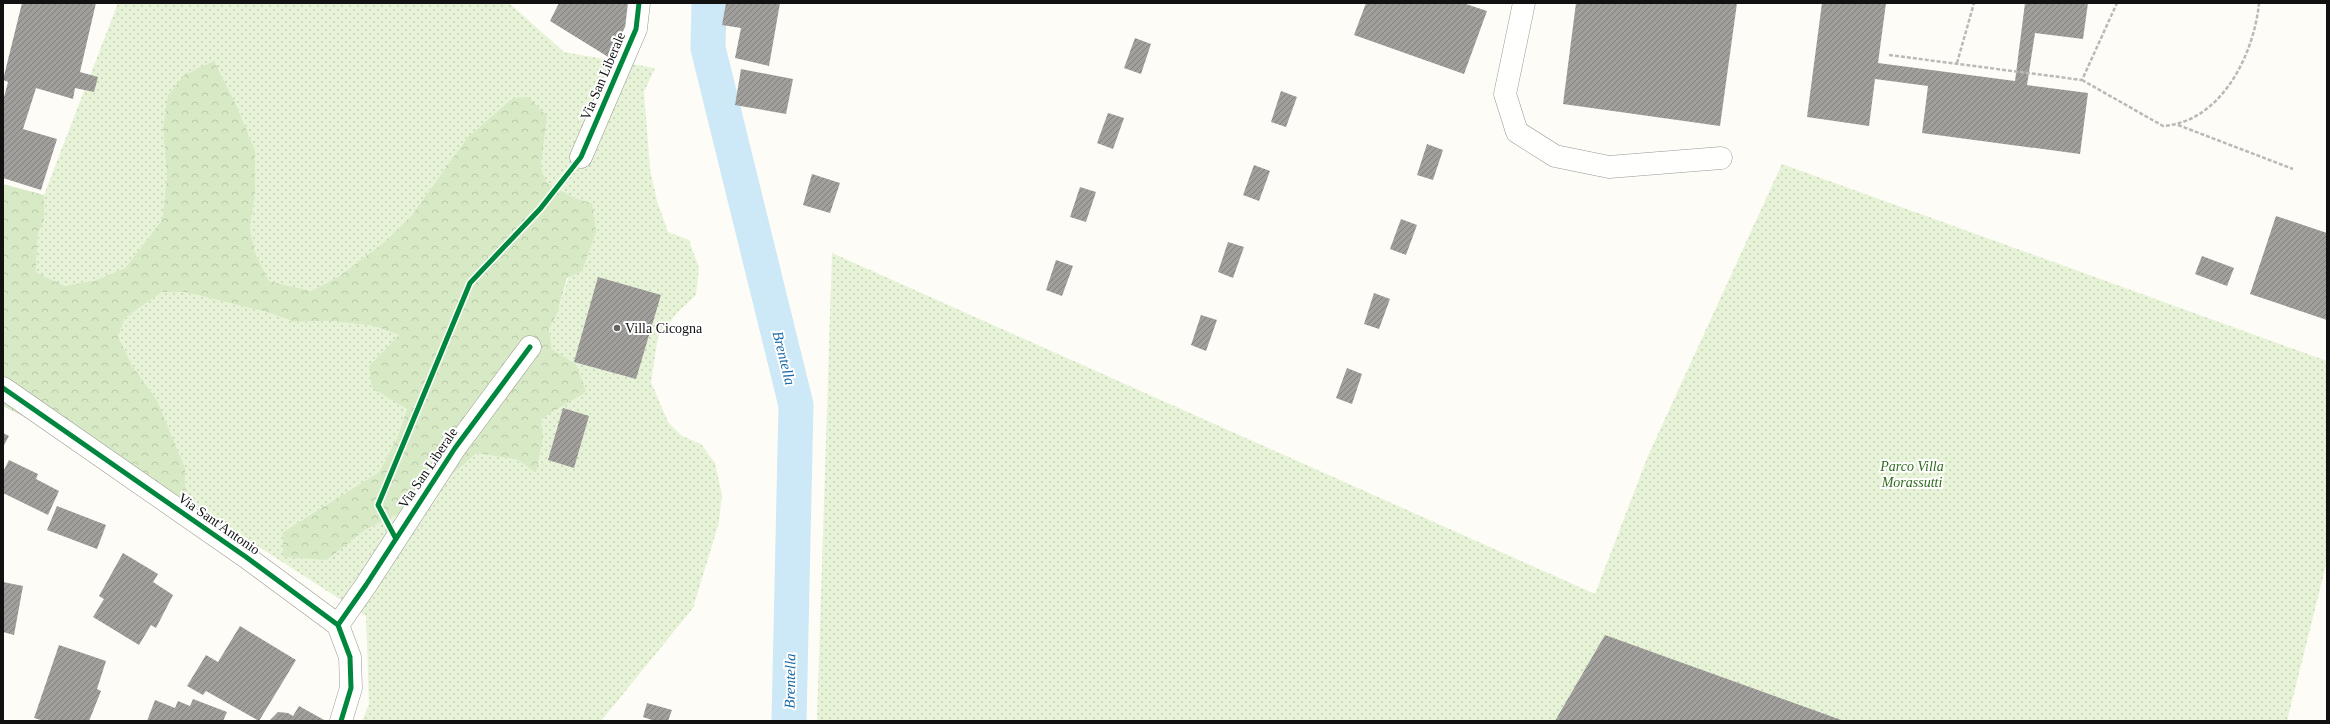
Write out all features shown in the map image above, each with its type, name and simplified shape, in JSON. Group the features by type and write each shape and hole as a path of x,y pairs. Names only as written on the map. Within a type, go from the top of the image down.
{"street":[{"name":"Via San Liberale","path":"581,157 636,29 639,3"},
{"path":"1524,3 1505,94 1517,132 1555,156 1609,167 1721,158"},
{"name":"Via San Liberale","path":"338,625 366,585 454,448 530,347"},
{"name":"Via Sant'Antonio","path":"3,388 240,553 338,625"},
{"path":"338,625 350,657 351,688 341,721"}],"path":[{"path":"1956,63 1974,3"},
{"path":"2082,80 2117,3"},
{"path":"1889,55 2082,80 2163,126 2177,125 2208,108 2233,82 2249,50 2259,3"},
{"path":"2177,125 2293,169"}],"green space":[{"path":"118,3 509,3 564,52 655,68 644,92 650,169 657,201 668,232 689,240 699,268 696,295 676,314 658,337 651,382 668,422 682,436 701,444 715,463 722,495 719,522 693,608 601,721 362,721 369,704 366,616 186,500 185,468 157,400 133,367 118,335 125,318 162,292 185,292 266,312 295,322 330,321 374,326 399,335 372,388 407,408 397,438 379,472 283,532 327,560 365,530 393,516 423,507 454,473 477,453 518,460 543,437 541,419 585,392 576,364 552,349 549,329 557,314 592,203 574,198 546,182 541,167 547,116 467,138 411,216 383,243 338,277 311,291 269,281 255,252 250,229 255,193 255,150 235,102 214,61 163,128 167,178 162,220 125,268 96,280 65,286 36,272 38,234 44,220 44,195"},
{"path":"214,61 235,102 255,150 255,193 250,229 255,252 269,281 311,291 338,277 383,243 411,216 467,138 513,98 528,97 547,116 541,167 546,182 574,198 592,203 596,232 582,271 567,278 557,314 549,329 552,349 576,364 586,392 541,419 543,437 536,473 518,460 477,453 454,473 423,507 393,516 365,530 327,560 283,557 283,532 379,472 397,438 407,409 372,388 369,366 399,335 374,326 330,321 295,322 266,312 185,292 162,292 125,318 118,336 133,367 157,400 185,468 186,500 3,406 3,184 44,195 44,220 38,234 36,272 65,286 96,280 125,268 162,220 167,178 163,128 168,96 184,75"},
{"name":"Parco Villa Morassutti","path":"1782,164 2327,361 2327,561 2287,721 817,721 832,253 1595,594 1648,456"}],"building":[{"path":"22,3 96,3 80,72 98,77 94,92 75,88 73,99 36,88 23,129 57,139 41,190 3,178 3,101 8,82 3,80"},
{"path":"559,3 633,3 618,63 550,21"},
{"path":"726,3 780,3 769,66 735,58 741,28 722,25"},
{"path":"1366,3 1463,3 1487,11 1464,74 1354,35"},
{"path":"1576,3 1737,3 1720,126 1563,104"},
{"path":"1822,3 1886,3 1878,63 2015,81 2025,3 2088,3 2083,39 2035,33 2027,85 2088,93 2080,154 1922,133 1928,86 1875,79 1869,126 1807,117"},
{"path":"1135,38 1151,44 1141,74 1124,68"},
{"path":"741,69 793,79 786,114 735,105"},
{"path":"1281,91 1297,97 1286,127 1271,122"},
{"path":"1108,113 1124,118 1113,149 1097,143"},
{"path":"1427,144 1443,150 1433,180 1417,175"},
{"path":"1254,165 1270,171 1259,201 1243,195"},
{"path":"812,174 840,183 830,213 803,205"},
{"path":"1080,187 1096,192 1086,222 1070,217"},
{"path":"2276,216 2327,233 2327,320 2250,294"},
{"path":"1401,219 1417,225 1406,255 1390,249"},
{"path":"1228,242 1244,247 1233,278 1218,272"},
{"path":"2202,256 2234,268 2227,286 2195,274"},
{"path":"1056,260 1073,266 1062,296 1046,290"},
{"name":"Villa Cicogna","path":"598,277 661,295 636,379 574,362"},
{"path":"1374,293 1390,299 1379,329 1364,324"},
{"path":"1201,315 1217,320 1206,351 1191,345"},
{"path":"1347,368 1362,374 1352,404 1336,398"},
{"path":"563,408 589,416 574,468 548,460"},
{"path":"3,433 9,436 3,447"},
{"path":"9,460 38,474 36,479 59,491 48,515 3,493 3,472"},
{"path":"57,506 106,525 97,549 47,530"},
{"path":"123,553 158,574 153,582 173,595 156,628 151,625 139,645 93,617 104,599 99,596"},
{"path":"3,582 23,586 14,635 3,632"},
{"path":"240,626 296,660 259,721 206,691 203,695 187,686 206,655 218,662"},
{"path":"1605,635 1844,721 1555,721"},
{"path":"59,645 106,661 97,689 101,691 89,721 44,721 34,718"},
{"path":"193,699 227,712 223,721 147,721 155,700 175,708 178,701 190,706"},
{"path":"647,703 672,710 668,721 655,721 643,717"},
{"path":"299,706 326,721 269,721 278,712 288,713 293,716"}],"waterway":[{"name":"Brentella","path":"709,3 708,48 796,405 789,721"}],"cycle path":[{"path":"396,539 378,505 470,283 540,209 581,157 636,29 639,3"},
{"path":"338,625 366,585 455,448 530,347"},
{"path":"3,388 246,557 338,625 350,657 351,688 341,721"}],"place":[{"name":"Villa Cicogna","path":"617,328"}]}
